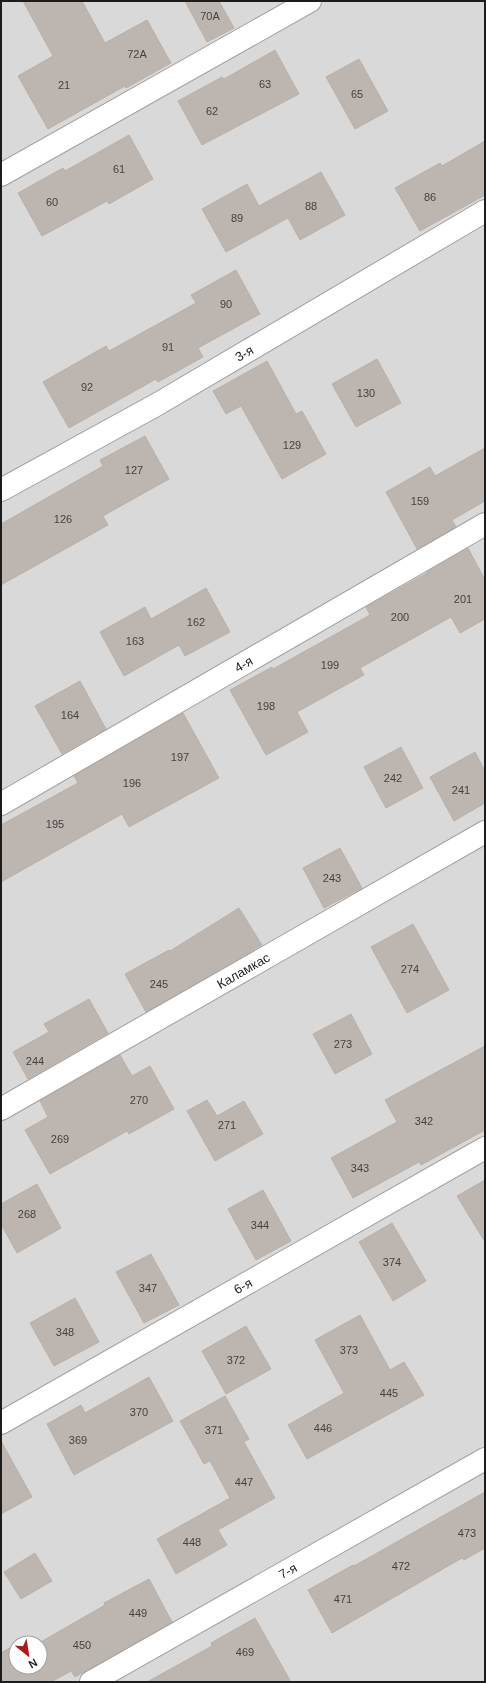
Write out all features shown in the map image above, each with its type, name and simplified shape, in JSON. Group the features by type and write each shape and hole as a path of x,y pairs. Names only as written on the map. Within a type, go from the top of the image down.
{"street":[{"path":"1,175 310,1"},
{"name":"3-я","path":"1,490 156,405 485,211"},
{"name":"4-я","path":"1,804 485,524"},
{"name":"Каламкас","path":"1,1109 485,832"},
{"name":"6-я","path":"1,1423 485,1148"},
{"name":"7-я","path":"90,1682 485,1459"}],"shaded area":[{"path":"1,1 485,1 485,1682 1,1682"}],"building":[{"path":"23,1 82,1 105,43 147,20 171,63 126,88 125,86 48,129 18,76 53,56"},
{"path":"185,1 219,1 234,28 207,42"},
{"path":"275,50 299,94 202,145 178,101 222,77 224,79"},
{"path":"359,59 388,111 355,129 326,77"},
{"path":"129,135 153,179 109,204 107,201 42,236 18,193 63,168 65,171"},
{"path":"485,141 485,195 420,231 395,188 440,163 442,166"},
{"path":"321,172 345,215 300,240 288,218 226,252 202,209 247,184 259,206"},
{"path":"236,270 260,314 198,348 203,357 158,382 156,379 69,428 43,382 106,346 109,351 196,303 191,295"},
{"path":"377,359 401,403 356,427 332,384"},
{"path":"267,361 296,414 302,411 326,454 282,479 241,406 226,414 213,391"},
{"path":"145,436 169,479 103,516 108,525 1,585 1,524 103,466 100,460"},
{"path":"485,448 485,501 452,520 456,527 417,549 386,492 430,467 435,476"},
{"path":"468,548 485,580 485,619 460,633 451,617 360,668 364,675 297,712 308,732 266,755 230,690 272,667 273,669 370,615 366,607"},
{"path":"206,588 230,632 185,656 179,645 124,676 100,632 145,607 151,619"},
{"path":"80,681 106,729 62,754 35,706"},
{"path":"183,713 219,778 129,827 122,814 1,882 1,825 78,783 74,776"},
{"path":"401,747 423,788 386,808 364,767"},
{"path":"475,752 485,771 485,803 454,821 430,777"},
{"path":"340,848 362,888 324,908 303,868"},
{"path":"239,908 262,945 146,1012 125,974 169,950 170,951"},
{"path":"413,924 449,990 407,1013 371,947"},
{"path":"89,999 108,1033 28,1079 13,1052 49,1032 44,1024"},
{"path":"351,1014 372,1054 335,1074 313,1034"},
{"path":"485,1046 485,1130 421,1165 419,1162 353,1198 331,1158 397,1122 385,1100"},
{"path":"120,1055 132,1076 150,1066 174,1109 129,1134 127,1131 50,1174 25,1130 48,1117 40,1101"},
{"path":"207,1100 217,1116 244,1101 263,1134 215,1161 187,1111"},
{"path":"485,1180 485,1242 457,1196"},
{"path":"37,1184 61,1228 17,1253 1,1224 1,1204"},
{"path":"263,1190 291,1241 256,1260 228,1209"},
{"path":"392,1223 426,1281 393,1301 359,1242"},
{"path":"151,1254 179,1305 144,1323 116,1272"},
{"path":"75,1298 99,1342 54,1366 30,1323"},
{"path":"360,1315 390,1370 404,1362 424,1395 307,1459 288,1425 344,1393 315,1340"},
{"path":"246,1326 271,1369 226,1394 202,1351"},
{"path":"149,1377 173,1421 74,1475 47,1424 81,1405 85,1413"},
{"path":"225,1396 249,1439 244,1442 275,1498 218,1530 227,1545 176,1574 157,1539 230,1498 210,1461 204,1464 180,1421"},
{"path":"1,1441 32,1497 1,1514"},
{"path":"485,1492 485,1548 464,1560 462,1558 332,1633 308,1590 353,1565 354,1566"},
{"path":"35,1553 52,1581 21,1599 4,1572"},
{"path":"149,1579 172,1622 75,1677 71,1671 51,1682 1,1682 1,1653 8,1649 8,1675 48,1675 48,1638 105,1605 104,1603"},
{"path":"255,1618 291,1682 147,1682 212,1646 211,1643"}]}
